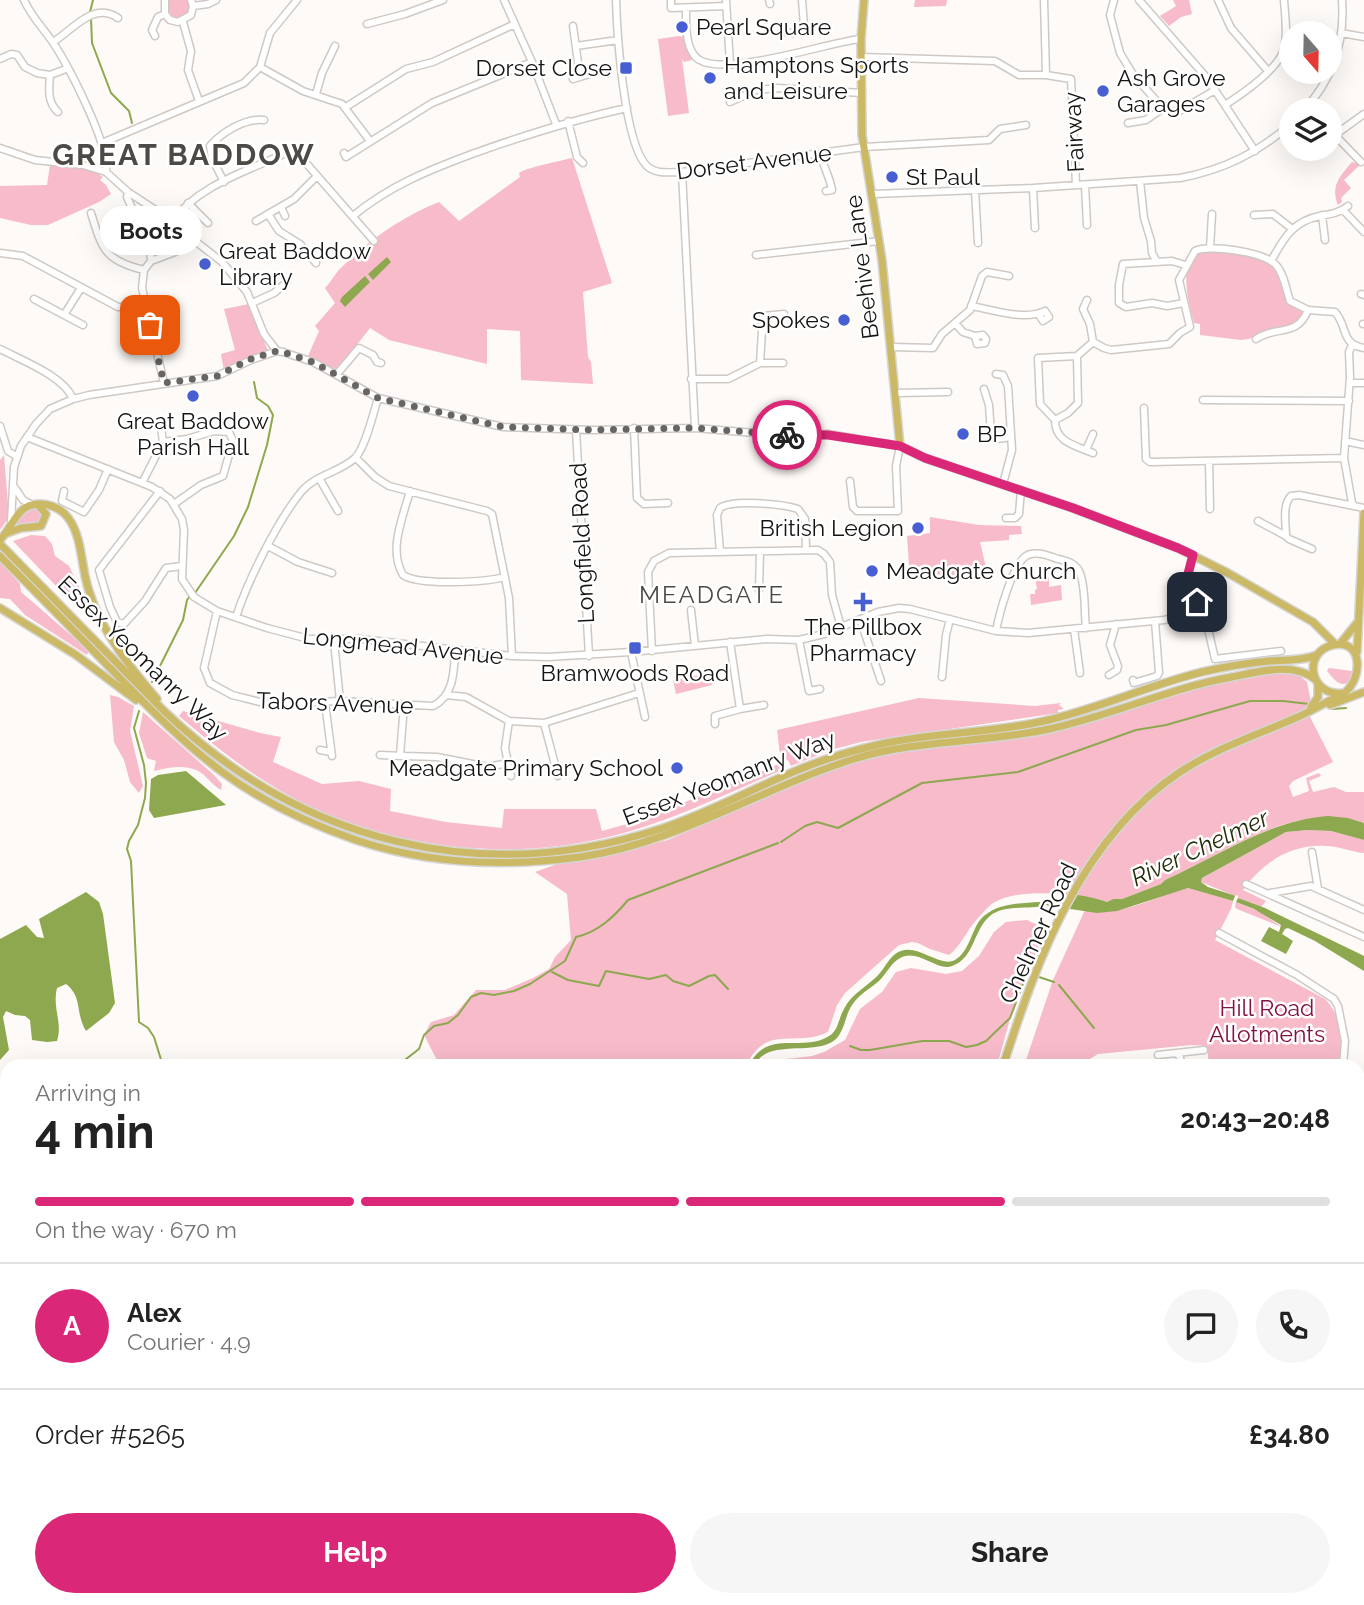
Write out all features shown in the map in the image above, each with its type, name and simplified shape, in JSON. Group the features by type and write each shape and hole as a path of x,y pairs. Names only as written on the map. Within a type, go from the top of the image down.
{"main road":[{"name":"Beehive Lane","path":"864,0 861,39 864,147 879,241 900,446"},
{"path":"900,446 925,458 1130,529 1193,555 1319,626 1338,644 1352,648 1360,656"},
{"path":"8,530 41,526 46,514 35,505"},
{"path":"0,542 22,511 35,505 54,507 69,519 75,532 90,596 106,630 123,657 156,698 207,750"},
{"path":"1317,682 1332,693 1348,691 1361,680 1363,672 1358,621 1364,511"},
{"name":"Essex Yeomanry Way","path":"0,542 138,687 207,750 257,785 303,809 361,832 428,848 473,853 523,855 566,851 621,840 664,827 793,771 852,751 922,737 1043,722 1205,672 1319,653"},
{"name":"Essex Yeomanry Way","path":"0,556 164,723 211,763 246,788 281,809 357,840 427,857 467,862 532,862 582,857 622,849 665,836 798,779 881,751 1073,724 1175,690 1231,677 1293,669 1305,672 1317,682"},
{"path":"0,608 76,655 164,723"},
{"path":"1319,653 1351,634 1358,621"},
{"path":"1299,716 1315,703 1318,697 1313,668 1319,653 1322,631"},
{"name":"Chelmer Road","path":"1006,1059 1026,997 1060,920 1094,859 1126,818 1155,791 1219,750 1364,686"},
{"path":"1299,716 1364,692"}],"street":[{"path":"24,0 33,18 53,42 102,143 106,172"},
{"path":"164,0 165,14 174,22 183,22 191,15 192,3 208,4 216,0"},
{"path":"102,143 244,83 260,67 270,33 297,0"},
{"path":"367,24 376,26 443,0"},
{"path":"504,0 556,124"},
{"name":"Dorset Avenue","path":"615,0 627,108 635,141 645,164 661,173 864,147 989,140 1000,129 1026,125"},
{"path":"671,0 671,8 726,3 730,64"},
{"path":"802,0 804,26"},
{"path":"861,57 995,61 1019,75 1046,75 1044,0"},
{"path":"1114,0 1111,15 1120,53 1134,76 1163,108 1178,112 1215,90"},
{"path":"1139,0 1215,90 1255,151"},
{"path":"1218,0 1231,28 1268,71"},
{"path":"1225,106 1268,71 1284,52 1284,0"},
{"path":"1341,21 1342,0"},
{"path":"686,8 689,46 699,61 709,65 818,49 861,39"},
{"path":"53,42 90,14 103,12 116,15"},
{"path":"155,36 152,30 158,17 165,14"},
{"path":"183,22 191,51 188,70 199,101"},
{"path":"346,107 406,69 433,62 515,24"},
{"path":"573,26 576,78 590,74"},
{"path":"804,26 811,30"},
{"path":"782,32 793,33 804,26"},
{"path":"1342,33 1364,37"},
{"path":"576,46 618,40"},
{"path":"316,94 333,57 335,46"},
{"path":"0,59 17,55 28,69 50,75 66,69"},
{"path":"344,153 346,157 432,103 532,62"},
{"path":"260,67 303,90 346,107 370,141"},
{"path":"50,75 51,106 58,111"},
{"name":"Fairway","path":"1046,75 1071,79 1080,185 1087,225"},
{"path":"730,102 757,90 777,88 862,93"},
{"path":"353,216 373,199 414,176 556,124 627,108"},
{"path":"1128,123 1146,120 1163,108"},
{"path":"1342,127 1364,114"},
{"path":"225,182 212,158 210,146 226,132 254,119 264,120"},
{"path":"568,121 577,157 583,163"},
{"path":"873,194 1033,188 1180,178 1203,174 1236,162 1279,133"},
{"path":"1342,142 1361,162"},
{"path":"0,160 2,149 35,160 83,165 106,172 194,239 231,271 247,292 264,334 277,351"},
{"path":"172,222 188,203 286,153 299,155 374,241"},
{"path":"821,154 832,190 826,191"},
{"path":"682,172 695,428"},
{"path":"256,221 294,199 316,177"},
{"path":"1140,181 1144,218 1152,241 1152,253 1157,262"},
{"path":"1033,188 1035,228"},
{"path":"975,190 978,243"},
{"path":"128,191 127,197 149,249 151,261"},
{"path":"188,203 208,223"},
{"path":"281,206 285,216"},
{"path":"1271,261 1291,228 1322,215 1345,208 1364,232"},
{"path":"91,213 100,244 112,257 124,264 145,270"},
{"path":"268,214 279,231 314,254 316,263"},
{"path":"1210,248 1212,214"},
{"path":"1254,215 1273,214 1291,228"},
{"path":"1322,215 1325,240"},
{"path":"164,383 145,306 142,288 145,270 151,261 174,252 194,239"},
{"path":"756,255 879,241"},
{"path":"1093,342 1111,350 1169,344 1190,327 1179,280 1185,265 1195,251 1210,248 1233,250 1271,261 1282,274 1290,301 1308,310 1338,314 1346,337 1352,345 1364,348"},
{"path":"0,253 23,256 118,307 145,306"},
{"path":"1144,262 1152,253"},
{"path":"1184,303 1167,306 1152,303 1122,306 1119,293 1124,264 1172,261 1185,265"},
{"path":"891,347 929,350 936,346 942,334 970,310 982,276 987,272 1009,276"},
{"path":"252,303 274,293 287,282"},
{"path":"64,315 81,288"},
{"path":"34,299 82,325"},
{"path":"1082,304 1090,324 1093,342"},
{"path":"971,306 1028,316 1039,315"},
{"path":"1256,339 1271,332 1295,327 1308,310"},
{"path":"760,363 763,316 784,314"},
{"path":"955,323 963,332 975,336"},
{"path":"1093,342 1077,356 1038,358 1040,404 1055,420 1058,436 1090,452 1093,434"},
{"path":"1352,345 1349,352 1350,383 1344,458 1345,474 1354,506"},
{"path":"337,374 359,348 373,355 377,362 381,363"},
{"path":"0,349 59,381 68,389 73,399"},
{"path":"8,530 13,514 16,456 45,414 73,399 217,376 251,359 277,351 313,362 378,398 503,427 576,430 695,428 790,436 828,435 900,446 896,466 898,510 857,512 853,507 850,481"},
{"path":"1055,420 1068,414 1078,403 1077,356"},
{"path":"691,379 728,379 760,363 783,363"},
{"path":"996,374 1003,375 1008,386 1012,437 1012,450 1003,484"},
{"path":"1350,383 1364,383"},
{"path":"984,389 989,405 991,434 997,439 1012,437"},
{"path":"896,393 948,392"},
{"path":"236,617 268,546 299,494 309,484 356,458 370,427 378,398"},
{"path":"1203,400 1349,401"},
{"path":"1144,408 1146,459 1150,462 1344,458"},
{"path":"142,483 163,442 160,420"},
{"path":"0,426 8,452 16,456"},
{"path":"634,428 637,498 644,504 668,503"},
{"path":"27,437 160,491 174,504 201,485 223,476 233,441 229,432 222,430 163,442"},
{"name":"Longfield Road","path":"576,430 589,656"},
{"path":"1345,441 1364,445"},
{"path":"356,458 375,477 389,486 487,510 492,514 510,608 512,656"},
{"path":"1207,506 1211,497 1209,461"},
{"path":"64,491 62,501 82,514 99,490 108,469"},
{"path":"320,478 338,511"},
{"path":"13,482 19,497 35,505"},
{"path":"1006,518 1015,518 1019,514 1021,490"},
{"path":"160,491 99,570 119,626 130,619 145,601 166,568 182,566"},
{"path":"410,491 397,544 397,561 403,575 415,580 479,582 505,577"},
{"path":"1286,536 1286,506 1291,496 1299,495 1354,506 1364,511"},
{"path":"720,552 717,515 720,508 729,503 798,509 805,519 806,549"},
{"name":"Longmead Avenue","path":"174,504 184,530 182,579 187,590 218,611 309,639 360,639 512,656 589,656 730,642 799,640 884,611 906,608 996,631 1028,633 1155,621 1195,612"},
{"path":"1258,521 1312,549"},
{"path":"268,546 298,562 332,573"},
{"path":"652,650 647,578 651,559 670,553 818,550 829,559 832,595 841,627"},
{"path":"759,590 760,552"},
{"path":"996,631 1001,606 1020,563 1026,556 1034,553 1070,562 1077,568 1081,578 1086,628"},
{"path":"1193,555 1188,570 1197,602 1195,612 1206,620 1215,659 1281,651"},
{"path":"691,610 695,646"},
{"name":"Tabors Avenue","path":"218,611 204,660 205,676 210,683 252,702 287,705 340,701 433,706 446,695 453,678 455,650"},
{"path":"860,619 881,681"},
{"path":"942,677 950,619"},
{"path":"1133,680 1134,684 1157,676 1155,621"},
{"path":"1109,675 1118,666 1110,645 1116,624"},
{"path":"1074,629 1080,673"},
{"path":"799,640 809,691 820,689"},
{"path":"334,641 340,701"},
{"path":"730,642 740,709"},
{"path":"631,652 643,714"},
{"path":"446,695 466,696 509,721 544,723 639,693"},
{"path":"320,750 331,754 325,703"},
{"path":"715,724 715,716 764,705"},
{"path":"404,706 400,755 405,756"},
{"path":"509,721 505,748 511,776"},
{"path":"544,723 558,776"},
{"path":"384,757 437,757 488,768 508,763"},
{"path":"1312,852 1318,889"},
{"path":"1246,884 1364,937"},
{"path":"1268,894 1311,886 1364,910"},
{"path":"1219,933 1297,975 1334,999 1345,1041 1344,1059"},
{"path":"1158,1055 1204,1050"},
{"path":"1178,1053 1180,1059"}],"green space":[{"path":"168,0 188,0 188,14 177,18 168,14"},
{"path":"915,0 947,0 946,6 914,7"},
{"path":"1173,0 1189,0 1192,14 1181,17 1169,26 1160,16 1176,6"},
{"path":"686,37 692,60 684,62 682,59 689,113 668,116 658,39"},
{"path":"572,158 612,283 583,292 593,384 521,380 520,331 487,329 487,364 389,340 370,328 337,370 308,356 319,331 315,326 335,303 325,288 352,257 375,238 413,214 439,202 459,221 520,177 519,173"},
{"path":"1352,162 1361,164 1344,180 1351,188 1338,205 1335,192 1338,182"},
{"path":"50,165 92,170 103,177 100,180 111,194 48,225 31,225 0,218 0,186 47,185"},
{"path":"1207,251 1243,255 1269,264 1279,276 1288,302 1304,312 1302,318 1291,326 1264,331 1249,339 1200,335 1200,324 1194,323 1189,304 1186,281 1190,261 1197,254"},
{"path":"249,304 268,351 249,357 224,371 221,354 235,350 224,309"},
{"path":"4,455 9,517 0,530 0,460"},
{"path":"38,509 43,515 40,524 14,526 21,515"},
{"path":"930,517 979,525 1021,526 1022,534 1009,535 1009,540 980,542 989,580 915,572 909,565 907,536 930,533"},
{"path":"31,535 45,536 52,544 55,556 69,566 84,597 79,603 55,585 13,541"},
{"path":"0,561 20,584 21,592 80,643 88,652 87,655 25,615 10,599 0,598"},
{"path":"1049,577 1049,587 1061,585 1062,600 1031,605 1030,594 1035,594 1037,589 1035,578"},
{"path":"1329,668 1354,673 1350,682 1343,684 1332,677 1327,671"},
{"path":"1279,672 1297,674 1307,682 1311,702 1306,709 1333,762 1293,781 1289,786 1293,797 1309,791 1306,778 1319,773 1321,776 1309,781 1313,792 1334,787 1346,792 1364,792 1364,823 1338,818 1312,818 1286,824 1236,844 1161,884 1122,899 1107,902 1051,893 1006,897 988,907 949,955 918,943 899,945 845,993 837,1005 828,1032 804,1038 772,1041 763,1045 750,1059 436,1059 424,1035 431,1022 454,1015 476,990 505,990 549,969 555,957 571,940 567,894 535,872 560,863 668,840 800,780 877,756 1043,735 1218,683"},
{"path":"710,673 712,685 676,694 673,680"},
{"path":"110,695 134,706 130,731 143,786 139,793 130,782 124,760 114,742"},
{"path":"919,698 1035,706 1061,703 1059,705 1064,709 1058,710 1058,713 861,742 831,750 791,766 788,760 781,763 777,730"},
{"path":"183,711 281,737 273,762 322,784 359,781 391,789 390,811 446,822 502,828 504,809 596,809 602,831 641,820 781,763 782,770 694,808 627,832 564,845 480,849 397,837 318,810 254,774 179,716"},
{"path":"143,712 214,775 222,784 221,790 198,771 186,767 154,771 156,761 147,758 139,733"},
{"path":"1331,831 1364,840 1364,853 1331,846 1313,846 1279,857 1259,871 1243,890 1266,901 1261,907 1238,898 1238,895 1201,882 1202,878 1286,832"},
{"name":"Hill Road Allotments","path":"1188,888 1233,901 1215,940 1325,999 1338,1022 1340,1059 1208,1059 1207,1046 1192,1045 1098,1054 1090,1059 1026,1059 1053,980 1085,910 1098,912 1124,909"},
{"path":"1236,902 1260,912 1282,927 1237,909"},
{"path":"1027,920 1046,929 1015,1001 999,1059 786,1059 812,1056 845,1040 860,1009 882,992 896,972 911,968 946,974 962,971 979,956 994,932 1006,922"}],"shaded area":[{"path":"387,257 391,262 373,280 368,274"},
{"path":"365,276 370,282 345,307 340,301 342,297"},
{"path":"186,771 226,805 154,818 149,810 151,779 158,775"},
{"path":"1328,816 1364,823 1364,840 1331,831 1286,832 1202,878 1201,882 1208,887 1235,896 1233,901 1188,888 1117,911 1097,913 1057,907 1052,909 1047,905 996,912 984,922 965,957 952,966 946,967 911,955 897,960 880,980 855,1001 842,1030 832,1042 823,1046 778,1050 759,1059 753,1059 756,1054 775,1044 808,1043 829,1036 835,1031 850,1000 877,976 894,955 902,951 918,951 941,961 955,960 964,952 980,920 995,909 1013,904 1051,901 1065,895 1107,902 1122,899 1161,884 1245,840 1285,824"},
{"path":"86,892 99,902 115,1003 109,1013 86,1031 75,994 66,984 57,988 59,1034 57,1041 47,1042 32,1040 30,1020 25,1016 6,1011 3,1017 9,1050 0,1059 0,939 26,925 37,937 44,938 39,919"},
{"path":"1238,898 1265,908 1364,956 1364,971 1288,928 1282,934 1293,941 1286,954 1261,941 1269,927 1279,932 1281,925 1236,902"}],"waterway":[{"path":"90,12 93,0"},
{"path":"91,18 92,43 111,93 129,111 132,123"},
{"path":"195,593 234,536 248,507 267,445 273,415 268,406 257,398 254,382"},
{"path":"152,682 183,620 190,596"},
{"path":"781,842 805,826 817,822 838,828 922,783 1018,772 1136,730 1166,725 1250,701 1309,704"},
{"path":"1332,709 1346,708"},
{"path":"139,711 134,728 144,765 145,798 138,825 127,849 131,861 139,1022 148,1028 154,1037 161,1059"},
{"path":"406,1059 419,1049 424,1035 434,1026 448,1023 458,1015 471,997 481,993 494,995 514,991 565,961 576,937 605,923 628,900 778,843"},
{"path":"552,972 568,980 599,986 606,971 649,979 666,975 673,981 689,986 715,975 728,989"},
{"path":"850,1046 870,1050 922,1041 949,1041 966,1047 977,1045 986,1041 1010,1018 1027,973"},
{"path":"1039,977 1054,982"},
{"path":"1059,985 1094,1028"}],"way so far":[{"path":"150,325 164,383 217,376 251,359 277,351 313,362 378,398 471,422 503,427 593,430 695,428 787,435"}],"place":[{"name":"Pearl Square","path":"682,27"},
{"name":"Dorset Close","path":"626,68"},
{"name":"Hamptons Sports and Leisure","path":"710,78"},
{"name":"Ash Grove Garages","path":"1103,91"},
{"name":"St Paul","path":"892,177"},
{"name":"Great Baddow Library","path":"205,264"},
{"name":"Spokes","path":"844,320"},
{"name":"Boots","path":"150,325"},
{"name":"Great Baddow Parish Hall","path":"193,396"},
{"name":"BP","path":"963,434"},
{"name":"British Legion","path":"918,528"},
{"name":"Meadgate Church","path":"872,571"},
{"name":"The Pillbox Pharmacy","path":"863,602"},
{"name":"Bramwoods Road","path":"635,648"},
{"name":"Meadgate Primary School","path":"677,768"}],"district":[{"name":"GREAT BADDOW","path":"184,155"},
{"name":"MEADGATE","path":"712,595"}],"route":[{"path":"787,435 828,435 900,446 925,458 1073,508 1178,548 1193,555 1188,574 1197,602"}],"water label":[{"name":"River Chelmer","path":"1200,848"}]}
